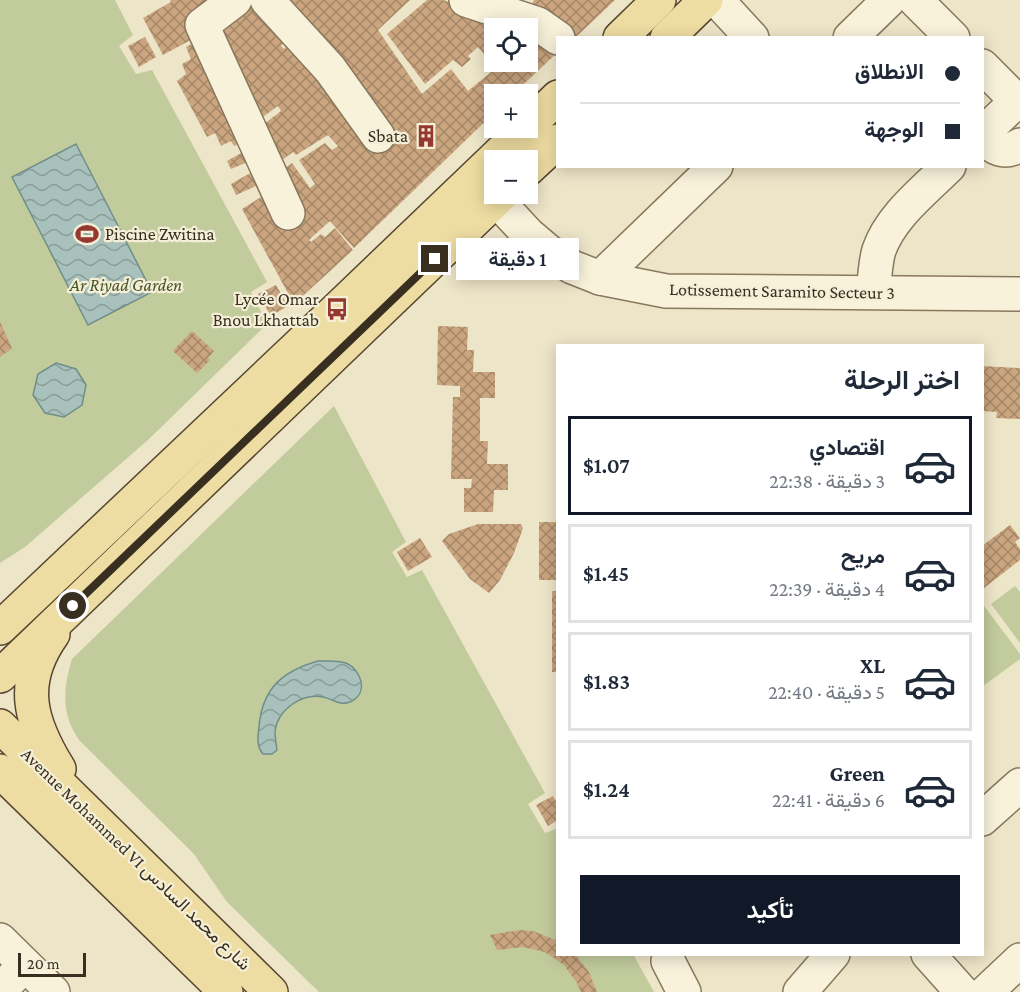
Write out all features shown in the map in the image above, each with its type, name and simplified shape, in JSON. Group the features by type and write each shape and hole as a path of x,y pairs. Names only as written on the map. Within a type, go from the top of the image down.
{"main road":[{"path":"622,36 659,0"},
{"path":"669,36 706,0"},
{"path":"538,116 556,99"},
{"path":"538,160 556,143"},
{"path":"0,628 484,196"},
{"path":"0,676 484,197"},
{"path":"0,616 39,591"},
{"path":"73,606 42,653 34,675 32,699 33,716 45,746 82,806"},
{"name":"Avenue Mohammed VI شارع محمد السادس","path":"0,726 271,992"},
{"name":"Avenue Mohammed VI شارع محمد السادس","path":"0,771 226,992"}],"street":[{"path":"236,0 202,25 288,213"},
{"path":"267,0 330,69 378,136"},
{"path":"466,0 523,9 538,24 556,37"},
{"path":"717,0 750,36"},
{"path":"852,36 889,0"},
{"path":"915,0 951,36"},
{"path":"984,68 1019,99 984,133"},
{"path":"984,137 993,147 1002,151 1012,150 1020,145"},
{"path":"600,278 714,168"},
{"path":"873,292 878,252 886,235 910,204 947,168"},
{"name":"Lotissement Saramito Secteur 3","path":"503,204 528,234 572,267 600,278 666,291 1020,294"},
{"path":"984,817 1020,785"},
{"path":"0,940 53,992"},
{"path":"803,991 831,956"},
{"path":"929,956 962,992"},
{"path":"986,992 1020,960"},
{"path":"668,961 684,992"},
{"path":"0,990 25,965"}],"green space":[{"name":"Ar Riyad Garden","path":"0,0 115,0 133,35 119,46 136,74 152,70 267,282 251,292 267,324 149,439 25,547 0,563"},
{"path":"334,406 406,542 392,552 407,577 422,570 545,793 528,804 545,833 556,829 556,956 634,956 654,992 319,992 227,902 194,854 79,740 69,720 65,701 72,659"},
{"path":"1015,586 1020,592 1020,643 991,604"},
{"path":"984,606 1020,654 1020,659 984,685"}],"water":[{"path":"76,144 152,292 88,325 12,177"},
{"path":"56,363 76,369 86,385 82,405 64,417 45,413 33,395 38,374"},
{"path":"318,661 339,661 352,666 361,682 360,694 346,703 315,696 292,704 277,723 275,731 277,750 272,754 263,754 258,744 258,734 261,713 270,692 276,683 294,670"}],"building":[{"path":"170,0 226,0 200,35 163,55 143,18 171,2"},
{"name":"Sbata","path":"245,0 258,0 291,35 281,46 284,49 294,39 326,74 377,142 383,137 334,68 274,0 410,0 378,30 422,94 451,69 468,91 491,72 537,72 524,84 484,84 484,123 354,248 330,221 309,240 311,242 321,234 325,237 335,228 353,250 294,304 242,209 261,197 256,186 236,195 231,184 254,171 250,161 231,169 227,161 243,152 239,144 234,146 231,141 221,146 215,133 207,137 177,81 186,74 182,64 191,59 186,47 201,39 246,131 244,135 288,227 295,222 276,175 292,163 310,188 315,184 299,160 325,143 332,150 338,146 328,135 296,155 293,152 274,166 256,130 281,111 278,106 253,124 232,81 242,76 240,72 230,75 208,27"},
{"name":"Sbata","path":"427,0 443,0 496,18 484,18 484,54 478,47 468,56 471,59 462,67 453,60 425,84 387,34"},
{"path":"534,0 615,0 577,36 565,36 528,12"},
{"name":"Sbata","path":"538,36 556,50 556,54 538,71"},
{"path":"145,37 156,57 139,67 128,46"},
{"path":"276,285 288,306 271,316 258,294"},
{"path":"0,322 12,348 0,357"},
{"path":"438,326 468,327 467,350 474,350 473,372 495,372 495,398 480,398 480,441 488,441 487,464 508,464 508,490 494,490 493,512 464,512 464,488 471,488 472,479 451,479 453,397 460,397 460,386 437,385"},
{"path":"192,331 214,351 208,358 210,360 197,373 173,351"},
{"path":"984,366 1020,368 1020,419 996,418 997,412 984,411"},
{"path":"539,522 556,522 556,580 539,580"},
{"path":"478,524 521,524 523,528 514,553 500,580 489,593 470,579 442,541 449,534"},
{"path":"1010,525 1020,538 1015,542 1020,549 1020,560 984,588 984,544"},
{"path":"420,538 432,557 408,571 397,552"},
{"path":"552,591 556,591 556,672 552,672"},
{"path":"553,796 556,801 556,821 548,826 536,805"},
{"path":"519,930 533,931 556,940 556,956 577,956 589,972 597,992 581,992 564,965 545,952 523,947 497,950 490,935"}],"place":[{"name":"Sbata","path":"426,136"},
{"name":"Piscine Zwitina","path":"87,234"},
{"name":"Lycée Omar Bnou Lkhattab","path":"337,309"}],"route":[{"path":"73,606 435,259"}]}
